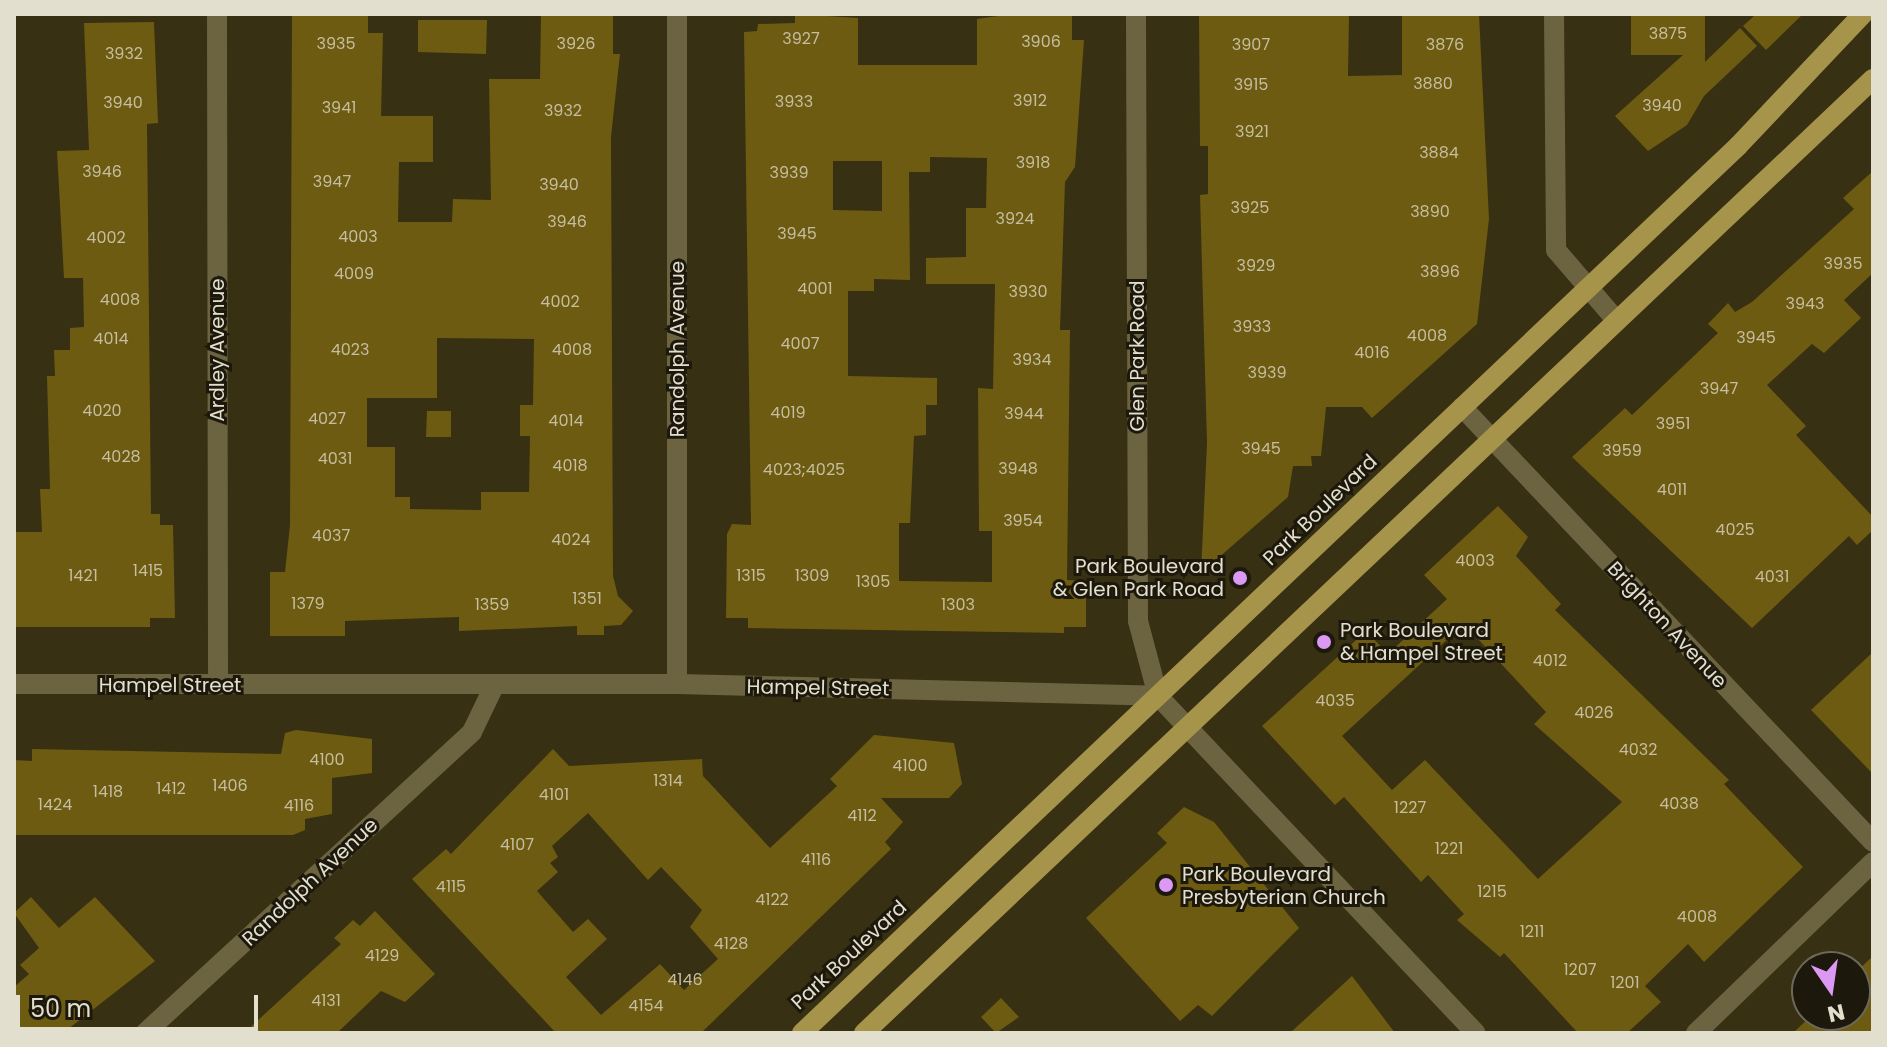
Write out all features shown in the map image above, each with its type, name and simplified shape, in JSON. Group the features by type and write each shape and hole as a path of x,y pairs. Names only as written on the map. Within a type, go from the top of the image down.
{"main road":[{"name":"Park Boulevard","path":"802,1033 1588,288 1863,14"},
{"path":"864,1033 1873,79"}],"street":[{"name":"Ardley Avenue","path":"217,14 218,685"},
{"name":"Randolph Avenue","path":"677,14 677,684"},
{"name":"Glen Park Road","path":"1136,14 1138,621 1158,696"},
{"path":"1554,14 1556,250 1616,320"},
{"name":"Brighton Avenue","path":"1462,407 1873,842"},
{"name":"Hampel Street","path":"14,684 677,684 1158,696"},
{"name":"Randolph Avenue","path":"145,1033 472,732 494,686"},
{"path":"1158,696 1189,725 1476,1033"},
{"path":"1696,1033 1873,862"}],"building":[{"path":"292,14 368,14 368,33 383,33 381,116 433,116 433,162 399,162 398,222 452,222 453,199 491,200 489,79 540,79 541,14 613,14 613,54 620,54 611,137 613,576 618,596 633,611 621,625 604,626 604,635 577,635 577,626 459,631 459,617 345,621 345,636 270,636 270,572 285,572 290,525","holes":["437,338 534,339 533,405 520,405 520,436 530,436 529,492 481,492 481,510 410,509 410,497 395,497 395,447 367,447 367,398 437,398"]},
{"path":"795,14 858,18 858,65 977,65 977,19 998,16 1072,16 1072,40 1084,40 1075,167 1065,182 1060,330 1070,330 1067,580 1086,581 1086,627 1064,627 1064,633 748,628 748,618 726,618 727,534 732,524 751,525 744,32 757,31 758,24 795,23","holes":["930,157 987,158 986,208 966,208 966,257 926,258 926,284 995,284 993,389 978,388 979,531 992,531 992,582 899,581 899,523 910,523 914,436 926,435 926,405 937,405 937,378 848,376 848,291 874,291 874,279 910,280 909,172 930,172","833,161 882,161 882,211 833,210"]},
{"path":"1199,14 1349,14 1348,76 1402,75 1402,14 1479,14 1489,219 1477,324 1372,418 1362,407 1326,407 1321,456 1311,456 1312,466 1293,466 1288,497 1201,573 1207,443 1200,195 1208,194 1208,146 1200,146"},
{"path":"1631,14 1705,14 1705,62 1740,28 1757,46 1704,96 1687,125 1648,151 1615,116 1683,55 1631,55"},
{"path":"1756,14 1803,14 1766,50 1743,26"},
{"path":"418,20 487,20 486,54 418,52"},
{"path":"154,22 158,123 147,124 151,514 160,514 160,525 173,525 175,618 150,618 150,627 14,627 14,532 42,532 40,489 50,489 47,376 55,376 54,350 70,350 70,328 84,327 83,278 64,278 57,151 89,150 84,23"},
{"path":"1873,171 1873,273 1844,300 1861,318 1824,353 1812,344 1767,385 1806,426 1796,435 1873,517 1873,530 1857,545 1849,536 1752,628 1572,457 1625,408 1632,415 1718,333 1708,324 1728,303 1735,312 1752,302 1854,209 1843,198"},
{"path":"427,411 451,411 451,437 426,437"},
{"path":"1498,506 1528,537 1516,556 1561,604 1555,610 1729,780 1724,784 1803,867 1704,962 1688,944 1645,986 1661,1002 1627,1033 1578,1033 1504,953 1500,957 1457,920 1464,914 1428,875 1421,882 1344,797 1335,805 1262,726 1366,631 1388,654 1447,599 1424,575","holes":["1464,624 1546,712 1534,724 1622,802 1538,879 1425,760 1392,790 1342,736"]},
{"path":"1873,652 1873,774 1811,710"},
{"path":"296,730 372,739 372,773 332,778 332,814 305,819 305,830 293,835 14,835 14,760 32,761 32,749 281,754 285,733"},
{"path":"874,735 954,743 962,784 949,798 881,798 903,822 885,842 891,849 701,1033 556,1033 412,879 446,849 451,854 553,749 569,766 702,759 703,776 770,848 837,786 830,779","holes":["588,813 648,880 661,867 702,910 690,927 718,959 684,990 660,964 601,1015 566,977 607,939 588,919 573,932 537,891 558,872 550,863 558,857 552,846"]},
{"path":"1184,807 1214,822 1299,928 1212,1016 1198,1005 1180,1021 1086,918 1167,843 1157,833"},
{"path":"31,897 59,928 95,897 155,961 63,1033 14,1033 14,987 29,974 20,965 39,948 14,913"},
{"path":"375,911 435,974 405,1002 381,991 337,1033 244,1033 341,944 334,938 353,920 360,926"},
{"path":"1873,956 1873,1033 1793,1033 1871,1031"},
{"path":"1352,976 1395,1033 1290,1033"},
{"path":"1001,998 1019,1017 996,1033 981,1017"}],"place":[{"name":"Park Boulevard & Glen Park Road","path":"1240,578"},
{"name":"Park Boulevard & Hampel Street","path":"1324,642"},
{"name":"Park Boulevard Presbyterian Church","path":"1166,885"}]}
